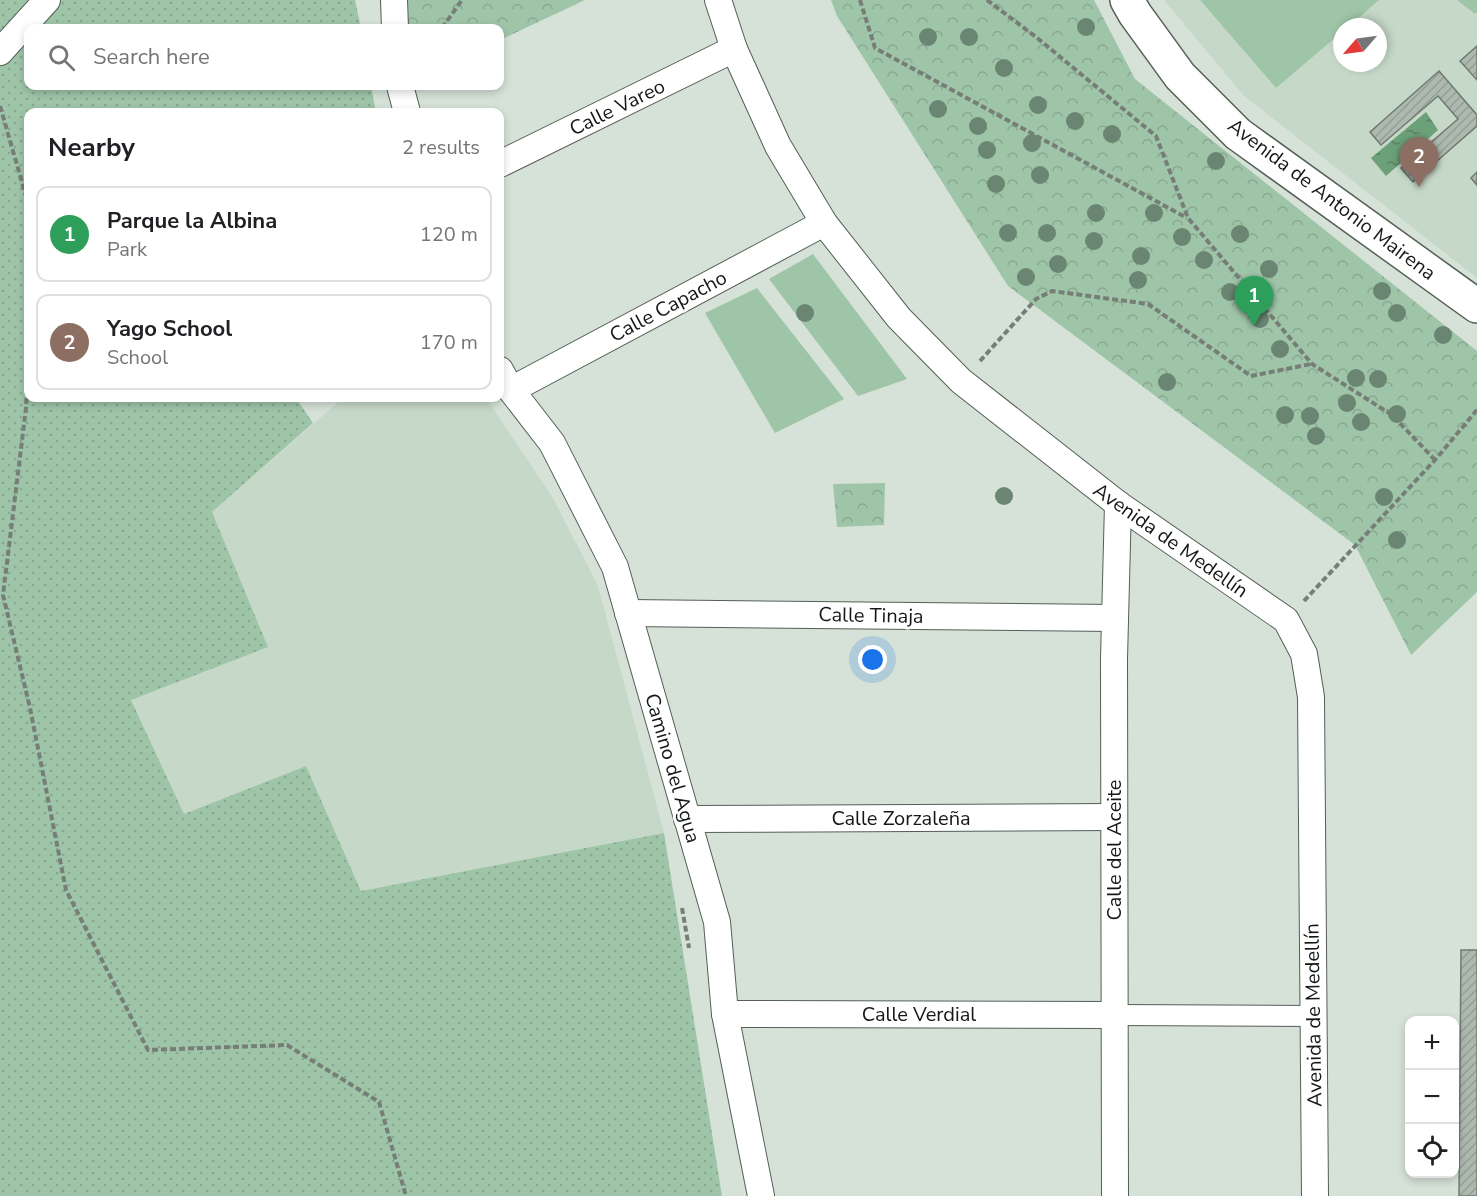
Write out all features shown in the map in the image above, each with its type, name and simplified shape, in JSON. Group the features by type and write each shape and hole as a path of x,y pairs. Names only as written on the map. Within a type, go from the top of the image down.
{"street":[{"path":"25,24 47,0"},
{"path":"394,0 396,24"},
{"name":"Avenida de Medellín","path":"718,0 734,49 778,146 824,223 899,318 961,381 1118,504 1286,620 1304,654 1311,697 1316,1196"},
{"name":"Avenida de Antonio Mairena","path":"1127,0 1180,76 1238,134 1477,306"},
{"path":"0,52 24,25"},
{"name":"Calle Vareo","path":"504,162 734,49"},
{"path":"401,90 406,108"},
{"name":"Calle Capacho","path":"505,380 824,223"},
{"name":"Camino del Agua","path":"505,380 552,443 615,567 717,922 725,1014 762,1196"},
{"name":"Calle del Aceite","path":"1115,1196 1114,817 1118,504"},
{"name":"Calle Tinaja","path":"628,613 1115,618"},
{"name":"Calle Zorzaleña","path":"687,819 1114,817"},
{"name":"Calle Verdial","path":"725,1014 1114,1015"},
{"path":"1114,1015 1313,1016"}],"path":[{"path":"445,24 462,0"},
{"path":"860,0 875,48 1188,218"},
{"path":"987,0 1036,37 1156,136 1188,218 1312,364 1392,415 1436,460"},
{"path":"0,106 24,189"},
{"path":"961,381 1036,299 1052,291 1148,304 1251,376 1312,364"},
{"path":"26,402 3,595 30,708 66,890 148,1050 287,1045 379,1102 406,1196"},
{"path":"1286,620 1436,460 1477,410"},
{"path":"680,897 691,955"}],"shaded area":[{"path":"1164,0 1477,0 1477,278 1244,96"},
{"path":"338,402 489,402 553,498 598,586 664,833 361,891 306,767 184,815 130,700 268,647 212,512"}],"green space":[{"path":"0,0 355,0 360,24 24,24 24,90 372,90 375,108 24,108 24,402 299,402 313,423 212,512 268,647 131,700 184,814 306,766 361,891 664,833 722,1196 0,1196"},
{"path":"394,0 585,0 504,38 504,24 395,24"},
{"path":"831,0 1094,0 1135,79 1477,351 1477,592 1411,655 1355,545 1008,286 837,16"},
{"path":"1200,0 1379,0 1358,18 1333,18 1333,40 1276,88"},
{"path":"1457,0 1477,0 1477,12 1475,14"},
{"path":"813,254 907,379 858,396 769,279"},
{"path":"757,288 844,399 775,433 705,313"},
{"path":"885,483 884,525 837,527 833,484"}],"water":[{"path":"1426,112 1438,130 1386,176 1371,158"}],"building":[{"path":"1477,46 1477,80 1460,61"},
{"path":"1439,71 1477,115 1477,126 1413,182 1401,168 1458,119 1438,96 1381,145 1370,132"},
{"path":"1477,172 1477,185 1471,178"},
{"path":"1461,950 1477,950 1477,1196 1459,1196"}],"place":[{"name":"Yago School","path":"1419,187"},
{"name":"Parque la Albina","path":"1254,326"}]}
